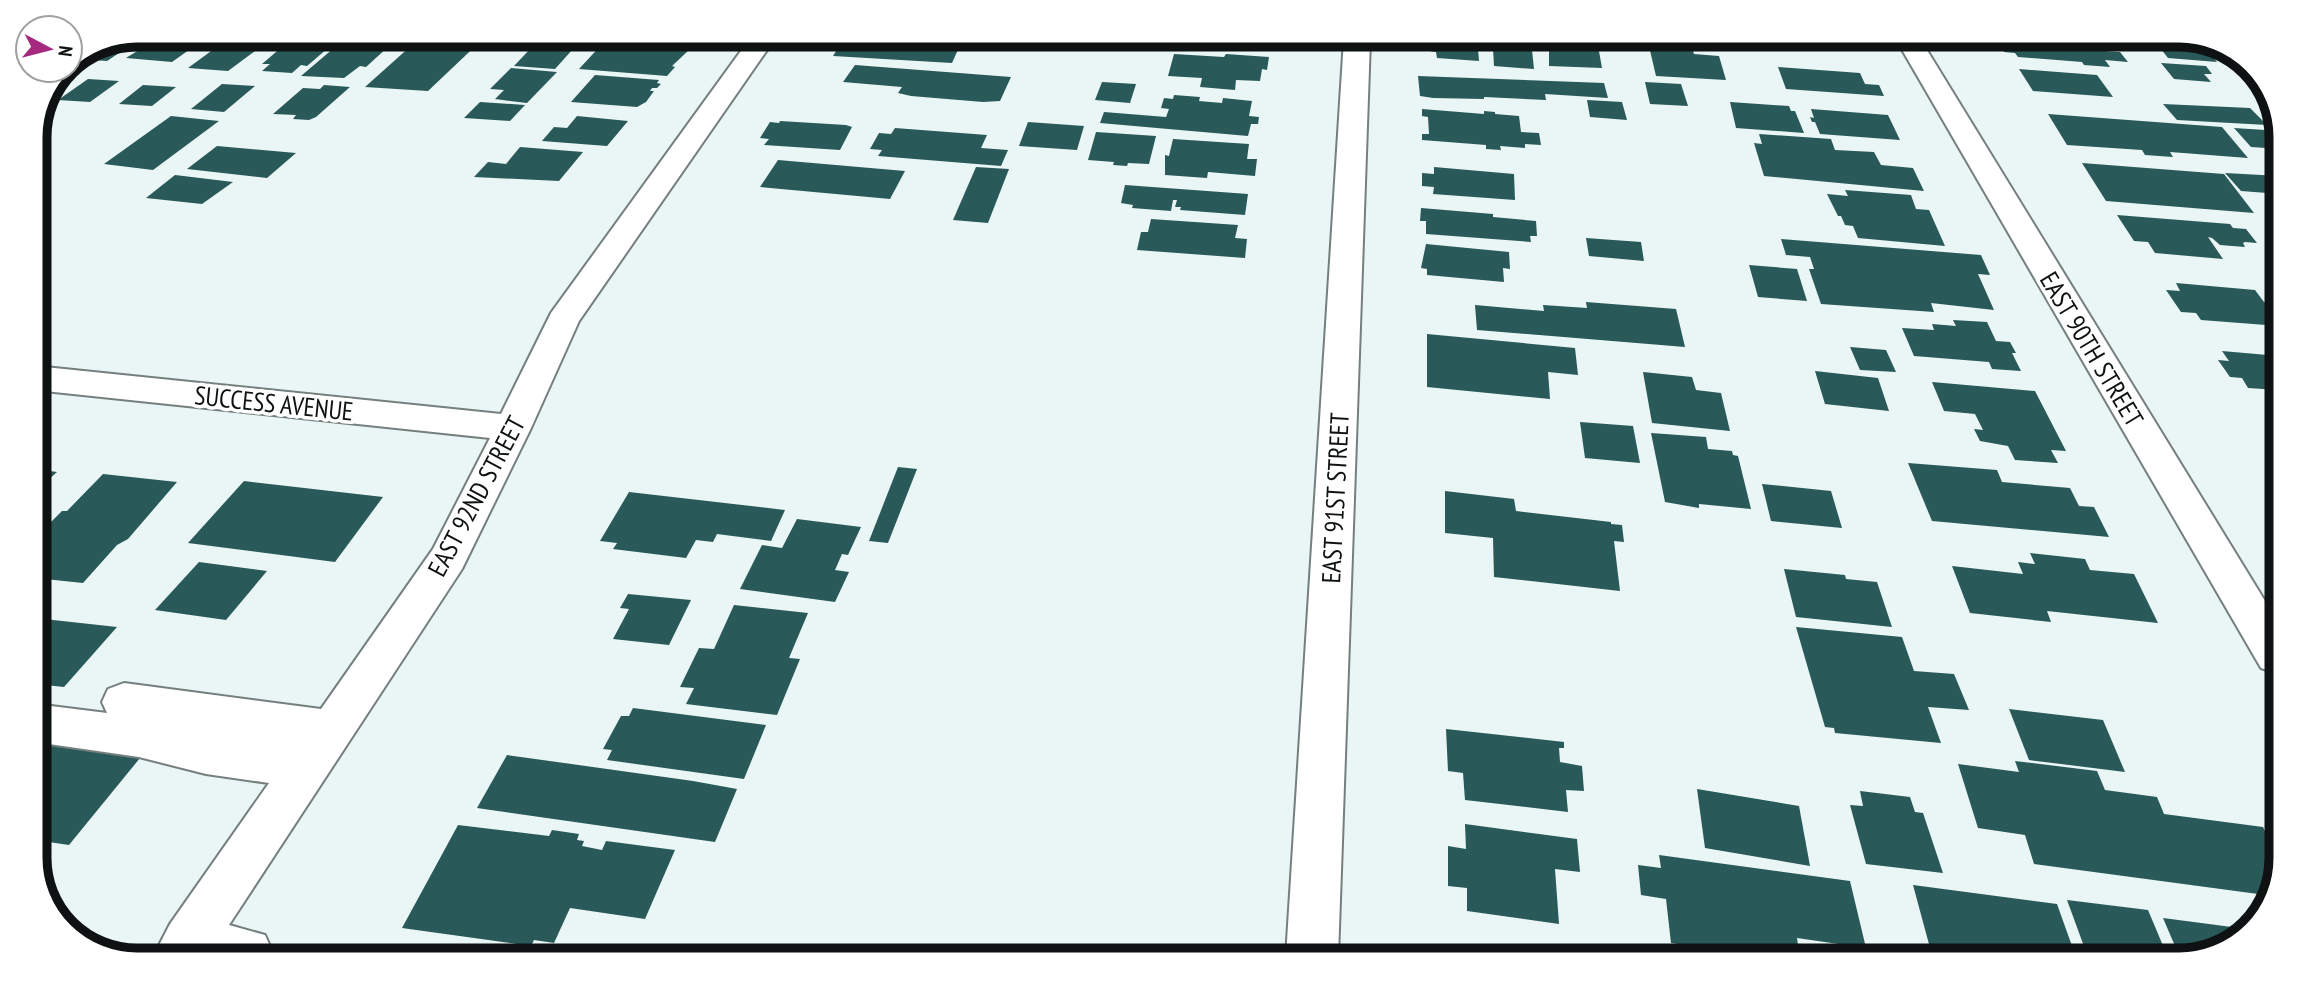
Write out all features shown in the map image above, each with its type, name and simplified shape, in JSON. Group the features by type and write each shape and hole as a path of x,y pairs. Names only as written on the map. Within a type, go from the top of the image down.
{"street":[{"name":"EAST 92ND STREET","path":"184,947 447,558 513,428 563,320 757,47"},
{"name":"EAST 91ST STREET","path":"1312,948 1357,47"},
{"name":"EAST 90TH STREET","path":"1913,47 2269,644"},
{"name":"SUCCESS AVENUE","path":"47,379 513,428"},
{"path":"124,702 331,730"},
{"path":"47,725 139,737 206,754 306,768"}],"building":[{"path":"144,47 193,47 172,62 126,58"},
{"path":"217,47 260,47 228,71 188,68"},
{"path":"282,47 329,47 307,66 301,65 292,73 262,71 270,64 262,64"},
{"path":"335,47 388,47 366,67 360,66 344,78 301,76"},
{"path":"410,47 474,47 428,91 365,87"},
{"path":"532,47 573,49 555,69 514,66"},
{"path":"599,47 690,49 672,66 675,67 667,76 579,69"},
{"path":"838,47 959,47 952,63 833,56"},
{"path":"1218,47 1271,47 1270,51"},
{"path":"1469,47 1478,49 1479,61 1437,58 1436,52 1414,49"},
{"path":"1549,47 1598,47 1602,68 1549,66"},
{"path":"1649,47 1692,47 1694,54 1719,56 1726,80 1656,76"},
{"path":"2001,47 2074,47 2120,52 2128,62 2105,60 2110,67 2084,65 2082,62 2018,57 2015,53 2004,52"},
{"path":"1493,48 1532,50 1534,69 1494,66"},
{"path":"2147,48 2196,49 2209,53 2217,62 2168,58 2161,49"},
{"path":"122,51 107,61 91,60 108,52"},
{"path":"1174,54 1269,57 1267,70 1262,69 1260,81 1236,80 1235,90 1200,87 1202,78 1168,76"},
{"path":"2161,63 2206,66 2212,74 2204,74 2211,82 2174,79"},
{"path":"855,65 1011,77 1000,101 983,102 911,96 898,93 902,87 843,82"},
{"path":"1778,67 1860,73 1865,84 1879,85 1884,96 1786,89"},
{"path":"511,68 557,72 527,103 495,99 504,90 490,89"},
{"path":"2019,69 2097,75 2113,97 2033,91"},
{"path":"595,75 659,80 657,83 661,84 652,88 650,91 654,91 646,102 637,107 571,102"},
{"path":"1418,76 1604,83 1608,98 1545,94 1546,100 1433,98 1420,96"},
{"path":"88,79 119,81 90,102 58,100"},
{"path":"1102,82 1136,84 1130,103 1095,100"},
{"path":"1645,82 1681,84 1688,106 1650,104"},
{"path":"222,84 255,86 224,112 191,109"},
{"path":"143,85 176,87 152,106 119,104"},
{"path":"324,85 350,87 309,120 293,119 296,115 273,114 303,88 320,89"},
{"path":"1174,95 1200,97 1199,101 1222,103 1223,98 1252,101 1249,116 1259,117 1258,124 1251,124 1248,136 1100,123 1104,112 1166,117 1169,109 1161,108 1164,98 1173,99"},
{"path":"1587,100 1622,102 1627,120 1590,117"},
{"path":"480,102 525,105 510,121 464,118"},
{"path":"1730,102 1789,106 1791,111 1795,111 1804,133 1736,128"},
{"path":"2163,104 2250,108 2267,125 2177,120"},
{"path":"1422,109 1484,114 1484,111 1519,116 1521,132 1539,133 1541,145 1525,144 1525,148 1500,146 1501,150 1486,149 1486,145 1422,140 1422,134 1429,134 1428,117 1422,116"},
{"path":"1811,109 1888,115 1900,140 1820,134 1810,117 1814,118"},
{"path":"2048,114 2222,127 2248,158 2170,152 2173,157 2145,155 2142,150 2067,145"},
{"path":"171,116 219,121 153,170 104,164"},
{"path":"577,116 628,121 607,146 542,141 554,127 567,128"},
{"path":"770,122 852,127 840,150 764,145 769,139 760,138"},
{"path":"1028,122 1084,126 1077,150 1019,146"},
{"path":"895,128 987,135 981,148 1008,150 1001,166 878,156 882,150 870,149 879,133 891,134"},
{"path":"2234,128 2269,130 2269,148 2251,147"},
{"path":"1096,132 1156,136 1149,164 1128,163 1127,166 1088,160"},
{"path":"1759,134 1831,139 1835,150 1874,152 1881,165 1913,168 1924,191 1764,176 1754,143 1762,144"},
{"path":"1173,139 1249,144 1247,159 1257,159 1255,176 1208,172 1207,178 1165,175 1165,155 1169,156"},
{"path":"217,146 296,153 267,178 187,169"},
{"path":"520,147 583,152 559,181 474,177 488,162 506,164"},
{"path":"778,160 905,171 890,199 760,187"},
{"path":"2082,163 2224,174 2254,213 2106,201"},
{"path":"976,167 1009,169 988,223 953,220"},
{"path":"1434,167 1514,174 1515,200 1433,194 1434,187 1422,186 1422,173 1434,174"},
{"path":"2225,173 2269,175 2269,193 2241,191"},
{"path":"175,175 233,182 202,204 146,198"},
{"path":"1125,185 1248,194 1245,215 1180,210 1181,207 1175,207 1177,200 1173,200 1171,211 1132,208 1133,205 1121,203"},
{"path":"1845,190 1911,195 1916,209 1929,210 1945,246 1858,238 1853,226 1845,225 1841,216 1838,216 1827,194 1848,196"},
{"path":"1421,208 1493,214 1493,217 1536,221 1537,236 1530,236 1531,242 1426,234 1426,221 1420,221"},
{"path":"2117,215 2230,224 2233,228 2246,229 2257,243 2245,242 2245,247 2220,245 2208,237 2223,259 2155,253 2148,242 2134,241"},
{"path":"1151,219 1238,225 1235,238 1247,239 1245,258 1137,250 1141,232 1148,232"},
{"path":"1586,238 1641,242 1644,261 1589,256"},
{"path":"1781,239 1981,255 1990,275 1978,274 1994,310 1931,303 1934,312 1821,304 1809,269 1814,269 1810,257 1786,255"},
{"path":"1426,244 1509,252 1510,269 1503,268 1504,282 1427,275 1427,269 1421,268"},
{"path":"1749,265 1797,269 1807,301 1758,297"},
{"path":"2176,283 2255,290 2264,302 2269,302 2269,325 2201,320 2196,313 2181,312 2166,290 2180,291"},
{"path":"1586,302 1676,309 1685,347 1477,330 1475,305 1544,311 1543,305 1587,308"},
{"path":"1953,320 1987,322 1996,341 2010,342 2021,371 1992,369 1989,362 1914,356 1902,328 1934,330 1932,324 1956,326"},
{"path":"1427,334 1575,348 1578,375 1548,372 1550,399 1427,387"},
{"path":"1850,347 1886,350 1896,372 1860,370"},
{"path":"2222,351 2269,355 2269,389 2248,388 2242,378 2230,377 2218,360 2229,361"},
{"path":"1815,371 1878,378 1889,411 1825,404"},
{"path":"1643,372 1692,377 1696,390 1721,393 1730,431 1652,423"},
{"path":"1932,382 2035,391 2066,451 2051,450 2058,463 2015,460 2008,446 1980,441 1974,429 1983,430 1975,414 1944,411"},
{"path":"1580,422 1633,426 1640,463 1585,458"},
{"path":"1651,433 1706,437 1708,449 1732,451 1733,455 1738,456 1751,509 1699,504 1699,508 1665,502"},
{"path":"1908,463 1997,470 2002,482 2070,488 2079,506 2094,507 2109,537 1932,521"},
{"path":"898,467 917,469 888,543 869,541"},
{"path":"47,471 57,472 47,481"},
{"path":"103,474 177,482 128,539 117,545 83,583 47,579 47,526 62,511 67,511"},
{"path":"244,481 383,497 335,562 188,543"},
{"path":"1762,484 1831,491 1842,528 1771,521"},
{"path":"1445,491 1514,499 1516,511 1622,525 1624,542 1614,541 1620,591 1494,577 1493,538 1445,533"},
{"path":"629,492 785,510 771,541 717,534 713,542 696,540 686,558 613,549 617,543 600,541"},
{"path":"797,519 861,527 848,555 842,554 835,570 849,572 835,602 740,589 762,545 782,548"},
{"path":"2030,553 2085,559 2090,570 2134,574 2158,623 2047,611 2051,622 1970,613 1952,566 2023,574 2018,562 2035,564"},
{"path":"199,562 267,571 226,620 155,610"},
{"path":"1784,569 1845,575 1846,579 1877,582 1892,627 1796,617"},
{"path":"628,594 691,600 669,645 613,639 629,609 620,608"},
{"path":"734,605 808,613 789,658 800,659 777,715 686,704 694,688 680,687 699,648 714,649"},
{"path":"47,619 117,627 64,687 47,685"},
{"path":"1796,627 1902,637 1914,671 1954,674 1969,710 1928,707 1941,743 1835,733 1834,728 1825,727"},
{"path":"633,708 766,725 744,779 607,760 612,750 603,749 621,716 629,716"},
{"path":"2009,709 2103,720 2125,772 2029,760"},
{"path":"1446,729 1564,742 1564,748 1559,748 1560,762 1582,766 1584,791 1566,790 1568,812 1465,800 1463,773 1448,771"},
{"path":"47,733 149,747 69,845 47,842"},
{"path":"507,755 737,789 715,842 477,808"},
{"path":"2015,761 2097,771 2105,790 2157,797 2164,814 2263,827 2269,839 2269,858 2261,894 2034,864 2025,835 1978,828 1958,764 2019,772"},
{"path":"1697,789 1799,806 1810,866 1705,848"},
{"path":"1860,791 1910,797 1915,812 1923,813 1943,873 1866,864 1850,805 1863,806"},
{"path":"1465,824 1577,839 1580,872 1555,869 1559,924 1467,911 1467,888 1448,886 1448,846 1466,849"},
{"path":"458,825 549,836 552,830 579,834 577,840 584,841 582,846 602,850 606,841 675,850 645,919 570,908 554,943 534,940 531,946 402,928"},
{"path":"1659,855 1850,881 1866,948 1797,938 1798,948 1705,948 1671,943 1666,899 1641,895 1638,865 1661,868"},
{"path":"1913,885 2057,904 2073,948 1930,948"},
{"path":"2067,900 2148,910 2164,948 2085,948"},
{"path":"2163,918 2235,927 2208,943 2176,948"}]}
